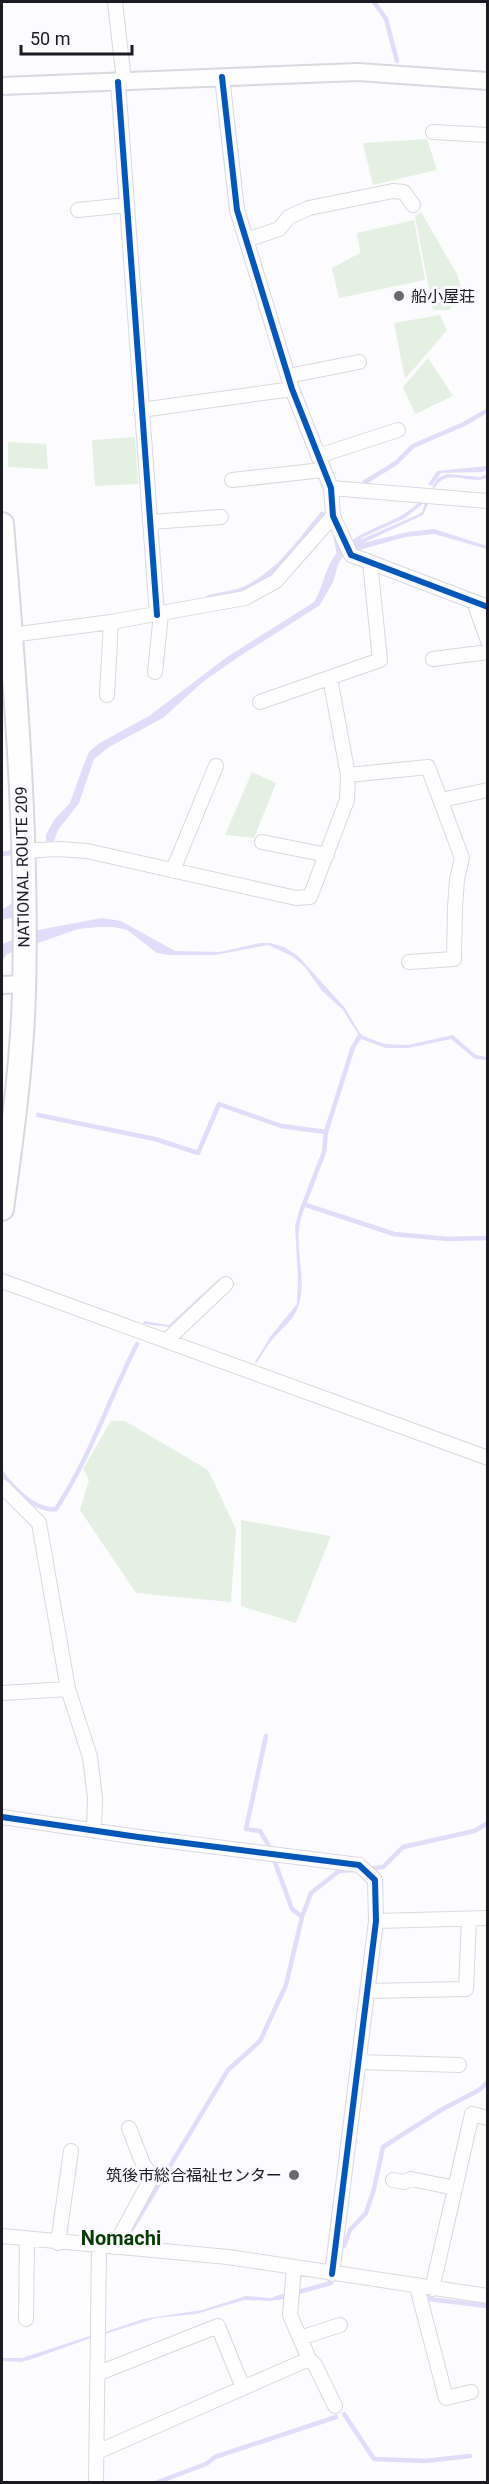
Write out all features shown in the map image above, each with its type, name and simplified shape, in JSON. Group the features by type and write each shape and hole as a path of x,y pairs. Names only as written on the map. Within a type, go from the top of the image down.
{"highway":[{"name":"NATIONAL ROUTE 209","path":"2,524 8,640 23,809 24,984 21,1046 2,1209"}],"street":[{"path":"115,2 141,410 159,615 155,672"},
{"path":"2,86 358,72 488,81"},
{"path":"222,77 237,210 290,382 331,488 333,516 351,555 481,604 488,640"},
{"path":"433,132 488,135"},
{"path":"246,240 279,229 289,217 309,207 393,191 404,192 413,205"},
{"path":"78,210 127,205"},
{"path":"141,410 290,382 359,362"},
{"path":"318,456 398,430"},
{"path":"232,480 323,470"},
{"path":"331,488 488,501"},
{"path":"8,640 245,598 276,581 333,516"},
{"path":"150,522 221,517"},
{"path":"260,702 380,660 370,561"},
{"path":"107,695 111,622"},
{"path":"433,659 488,652"},
{"path":"23,851 87,850 296,898 310,897 347,800 348,775 330,678"},
{"path":"173,870 216,766"},
{"path":"348,775 429,767 462,858 455,908 454,959 410,962"},
{"path":"441,800 488,790"},
{"path":"262,842 327,855"},
{"path":"2,985 24,984"},
{"path":"2,1281 488,1458"},
{"path":"166,1341 226,1284"},
{"path":"2,1486 39,1523 68,1689 90,1757 95,1798 94,1830"},
{"path":"2,1693 68,1689"},
{"path":"2,1817 359,1865 375,1880 376,1921 332,2274"},
{"path":"376,1921 488,1918"},
{"path":"367,1991 466,1989 469,1919"},
{"path":"358,2062 459,2065"},
{"path":"432,2289 472,2114 488,2118"},
{"path":"114,2247 153,2177 143,2164 129,2128"},
{"path":"58,2243 71,2151"},
{"path":"393,2180 404,2182 411,2179 455,2188"},
{"path":"2,2236 228,2257 488,2296"},
{"path":"26,2319 27,2240"},
{"path":"96,2482 99,2246"},
{"path":"294,2268 290,2315 309,2358 315,2365 335,2406"},
{"path":"417,2287 446,2398 471,2392"},
{"path":"300,2338 340,2325"},
{"path":"99,2373 218,2326 243,2388"},
{"path":"98,2452 309,2358"}],"green space":[{"path":"427,139 437,170 373,185 363,143"},
{"path":"421,212 457,274 462,291 450,310 433,310 415,216"},
{"path":"414,220 425,280 339,298 332,268 360,253 357,233"},
{"path":"440,315 447,330 405,379 394,323"},
{"path":"428,358 453,396 415,414 403,387"},
{"path":"135,437 138,484 95,486 92,440"},
{"path":"8,442 46,444 48,469 8,467"},
{"path":"252,772 276,783 254,838 225,835"},
{"path":"111,1421 125,1421 208,1470 236,1529 231,1602 136,1593 80,1510 89,1480 83,1469"},
{"path":"241,1520 331,1536 296,1623 241,1606"}],"shaded area":[{"path":"487,466 487,470 482,472 441,473 432,485 428,485 437,471"},
{"path":"447,474 480,477 487,474 487,478 473,480 451,477 439,482 435,488 432,487 438,478"},
{"path":"421,501 424,503 405,518 361,538 417,515 422,512 425,503 428,504 423,515 363,543 408,532 434,529 487,546 487,549 434,534 405,537 345,554 339,562 333,582 320,605 204,681 163,718 109,747 94,759 79,803 58,830 54,841 46,842 46,835 54,820 70,803 89,752 98,744 149,716 227,657 314,602 330,563 345,545 360,535 402,515"},
{"path":"15,901 15,917 2,920 2,910"},
{"path":"102,918 121,921 175,951 220,952 260,943 284,947 298,956 345,1008 361,1035 384,1044 408,1045 453,1035 476,1055 487,1057 487,1060 475,1059 451,1039 408,1048 386,1048 361,1039 343,1010 322,991 305,967 292,956 268,945 215,955 169,955 157,953 127,930 99,927 78,929 7,954 2,961 2,944 38,930"},
{"path":"301,1204 306,1205 299,1232 302,1282 298,1307 256,1364 255,1362 270,1337 297,1304 295,1226"},
{"path":"219,1279 169,1327 143,1324 144,1321 169,1325"},
{"path":"281,2295 283,2298 271,2301 244,2300 196,2314 156,2318 105,2334 105,2332 143,2319 202,2310 246,2296 271,2298"},
{"path":"90,2336 91,2338 32,2359 21,2362 2,2361 2,2358 22,2358"}],"waterway":[{"path":"374,2 386,19 397,61"},
{"path":"365,482 396,463 413,446 464,424 488,410"},
{"path":"209,597 242,590 269,574 288,556 322,514"},
{"path":"335,533 339,554"},
{"path":"2,854 10,853 13,849"},
{"path":"326,1132 353,1047 360,1036"},
{"path":"38,1115 155,1139 198,1153 219,1104 281,1126 326,1132 324,1152 304,1204"},
{"path":"306,1205 394,1234 448,1239 488,1238"},
{"path":"2,1473 19,1492 33,1503 48,1509 56,1509 89,1449 137,1344"},
{"path":"266,1736 246,1829 260,1831 269,1846 292,1909 302,1917"},
{"path":"366,1869 383,1867 403,1847 474,1831 488,1823"},
{"path":"127,2237 228,2070 260,2041 286,1985 302,1917 311,1893 339,1871 352,1870"},
{"path":"344,2246 350,2230 366,2213 383,2147 441,2110 479,2090 488,2082"},
{"path":"277,2298 331,2283"},
{"path":"428,2299 488,2306"},
{"path":"344,2414 374,2459 425,2461 470,2456"},
{"path":"158,2482 206,2464 215,2457 336,2417"}],"cycle path":[{"path":"222,77 237,210 292,389 331,488 333,516 351,555 488,607"},
{"path":"118,82 157,615"},
{"path":"2,1817 359,1865 375,1880 376,1921 332,2274"}],"place":[{"name":"船小屋荘","path":"399,296"},
{"name":"筑後市総合福祉センター","path":"294,2175"}],"district":[{"name":"Nomachi","path":"121,2238"}]}
